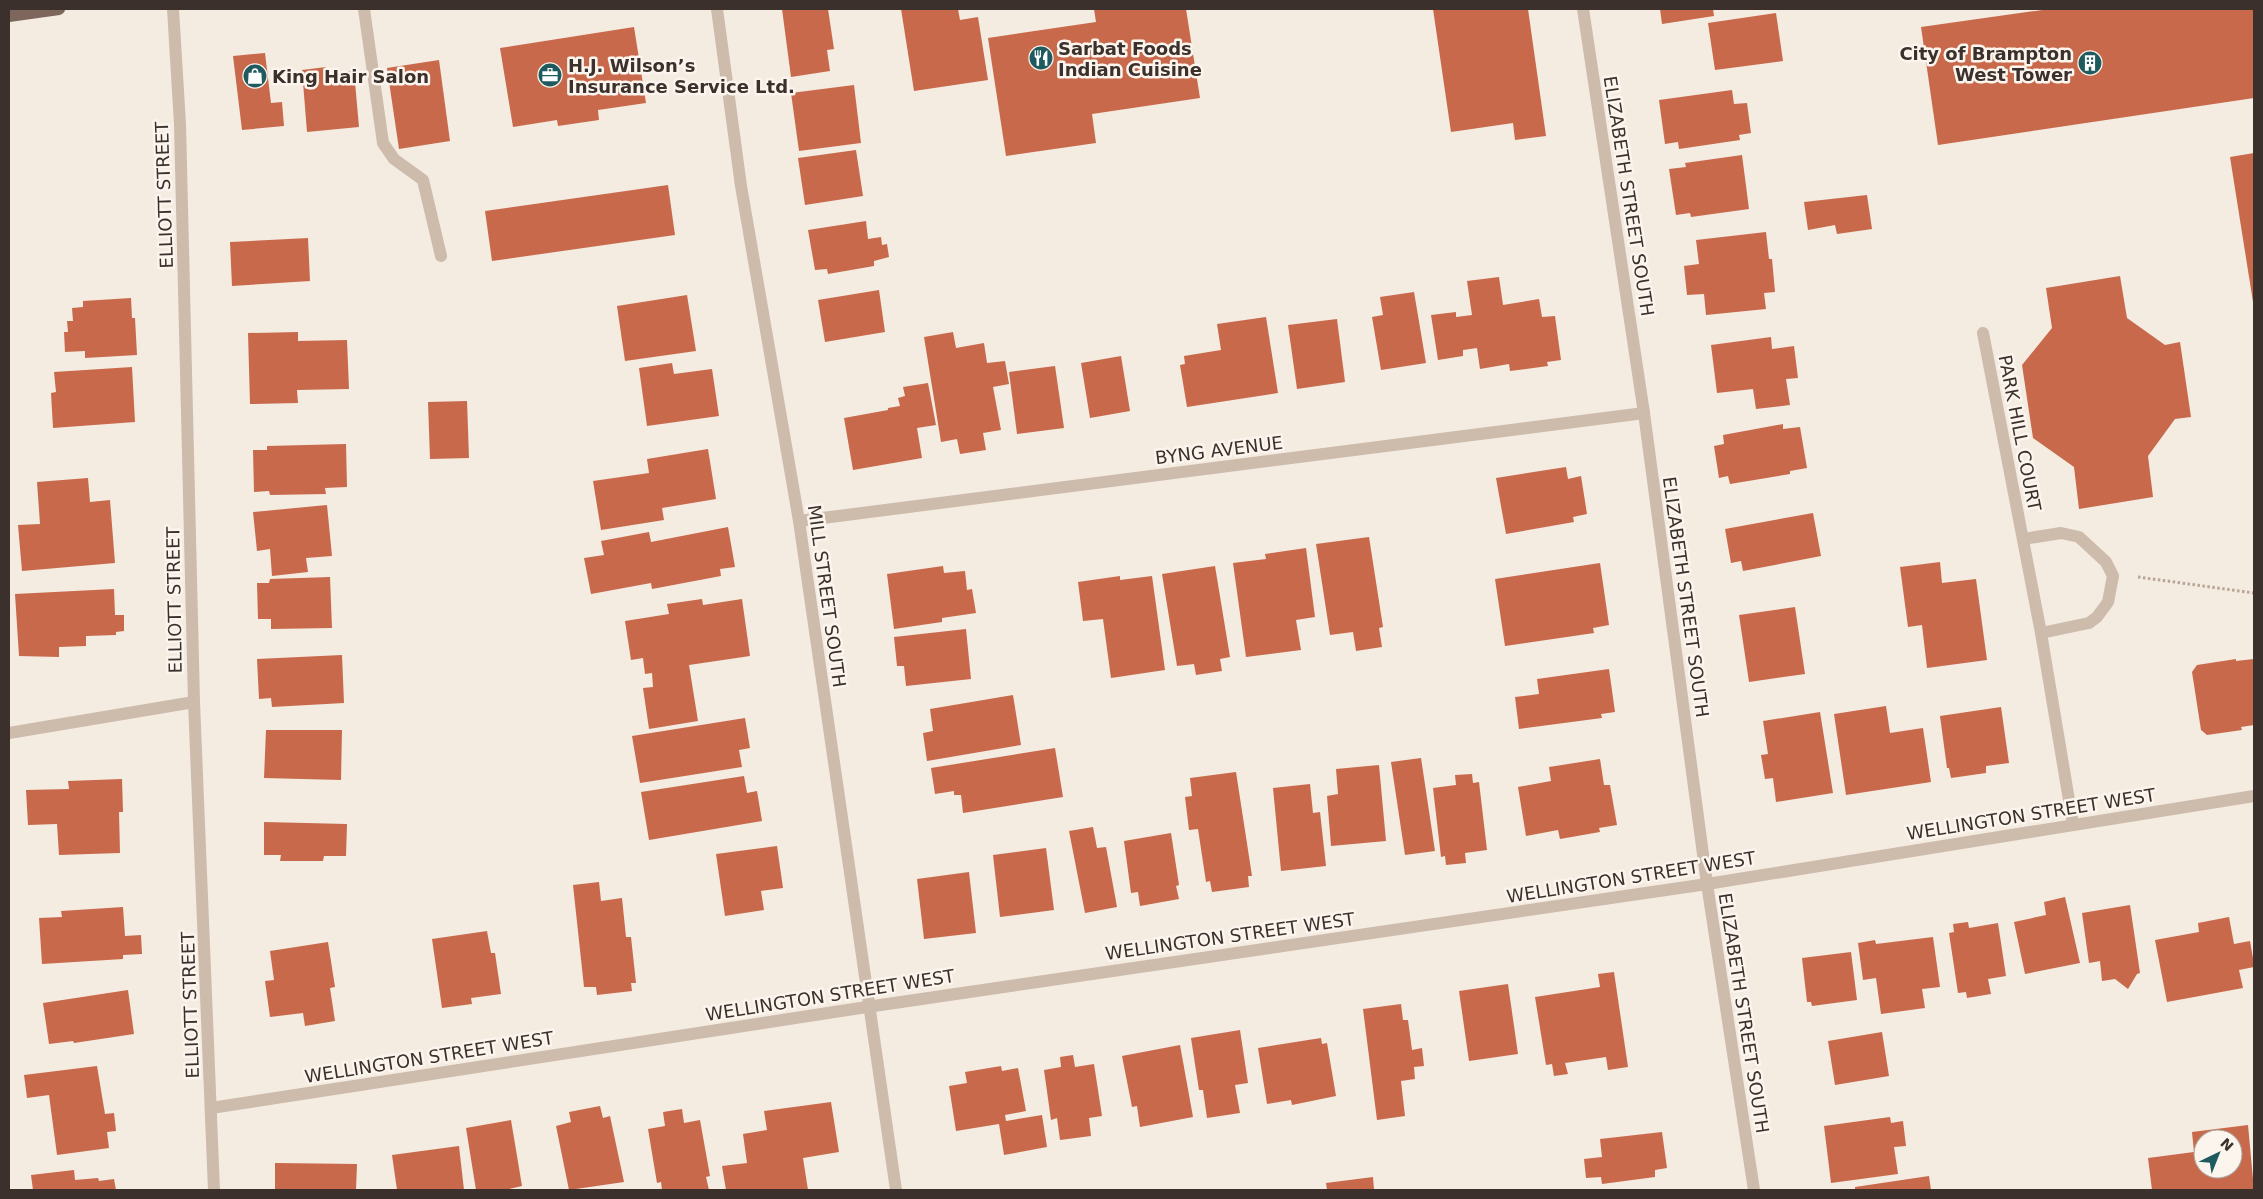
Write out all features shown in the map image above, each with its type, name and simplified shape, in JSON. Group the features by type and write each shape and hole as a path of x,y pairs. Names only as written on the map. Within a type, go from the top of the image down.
{"main road":[{"path":"9,16 58,9"}],"street":[{"name":"ELLIOTT STREET","path":"173,9 180,124 194,702 214,1190"},
{"path":"364,9 383,143 394,158 424,180 441,256"},
{"name":"MILL STREET SOUTH","path":"717,9 741,186 798,521 896,1190"},
{"name":"ELIZABETH STREET SOUTH","path":"1583,9 1644,413 1707,884 1754,1190"},
{"name":"PARK HILL COURT","path":"1983,333 2041,633 2073,824"},
{"name":"BYNG AVENUE","path":"798,521 1644,413"},
{"name":"PARK HILL COURT","path":"2022,539 2061,533 2079,536 2106,562 2113,576"},
{"path":"2041,633 2089,623 2097,617 2108,602 2113,576"},
{"path":"9,733 194,702"},
{"name":"WELLINGTON STREET WEST","path":"211,1108 868,1007 1707,884 2254,796"}],"path":[{"path":"2113,576 2133,576 2254,593"}],"building":[{"path":"782,9 828,9 834,49 827,50 830,71 791,77"},
{"path":"901,9 958,9 960,20 978,17 988,80 914,91"},
{"path":"1094,9 1186,9 1200,98 1092,114 1096,143 1006,156 988,38 1096,22"},
{"path":"1433,9 1528,9 1546,136 1515,140 1513,123 1451,132"},
{"path":"1660,9 1713,9 1714,16 1662,24"},
{"name":"City of Brampton West Tower","path":"2049,9 2254,9 2254,98 1938,145 1921,27"},
{"path":"1776,13 1783,61 1715,70 1708,23"},
{"path":"634,27 646,103 598,110 599,120 558,126 557,120 513,127 500,48"},
{"path":"265,53 271,103 282,102 284,126 242,130 233,56"},
{"path":"439,60 450,141 399,149 387,68"},
{"path":"326,67 326,73 354,71 359,127 307,132 302,70"},
{"path":"854,85 861,143 799,151 791,93"},
{"path":"1732,90 1734,104 1747,103 1751,133 1739,135 1740,140 1679,149 1678,142 1665,144 1659,100"},
{"path":"856,150 863,196 805,205 798,158"},
{"path":"2254,153 2254,302 2253,302 2230,157"},
{"path":"1742,155 1749,209 1691,217 1690,213 1676,215 1669,169 1686,167 1685,163"},
{"path":"668,185 675,235 492,261 485,211"},
{"path":"1867,195 1872,229 1837,234 1835,225 1808,230 1804,202"},
{"path":"866,221 868,239 881,237 882,245 887,244 889,257 874,261 874,266 828,274 827,269 815,270 808,230"},
{"path":"1766,232 1769,259 1772,259 1775,292 1764,293 1766,309 1706,315 1704,294 1687,295 1684,266 1699,264 1696,240"},
{"path":"308,238 310,281 232,286 230,242"},
{"path":"2120,276 2127,318 2165,345 2180,342 2191,417 2175,419 2148,456 2153,497 2079,509 2074,467 2033,438 2022,365 2052,328 2046,288"},
{"path":"1499,277 1503,305 1539,299 1542,317 1555,316 1561,360 1547,362 1548,366 1510,371 1509,364 1480,369 1477,348 1463,350 1463,356 1438,360 1431,315 1456,312 1456,317 1472,315 1467,281"},
{"path":"879,290 885,332 825,342 818,300"},
{"path":"1414,292 1426,363 1381,370 1372,317 1383,315 1380,297"},
{"path":"687,295 696,351 625,361 617,306"},
{"path":"131,298 132,318 135,318 137,355 85,358 85,351 65,352 64,332 68,332 67,321 73,321 72,308 83,307 83,301"},
{"path":"1266,317 1278,393 1187,407 1180,365 1185,364 1184,356 1221,350 1217,324"},
{"path":"1337,319 1345,382 1297,389 1288,325"},
{"path":"298,332 298,341 347,340 349,389 297,390 298,403 250,404 248,333"},
{"path":"953,332 956,348 984,343 987,363 1005,361 1009,384 993,387 1001,430 983,433 986,450 960,454 957,439 941,442 924,337"},
{"path":"1771,337 1772,349 1794,346 1798,378 1786,379 1790,405 1756,409 1753,389 1717,393 1711,345"},
{"path":"1121,356 1130,411 1090,418 1081,363"},
{"path":"672,363 674,374 712,369 719,416 647,426 639,368"},
{"path":"1055,366 1064,428 1017,434 1009,372"},
{"path":"132,367 135,422 53,428 51,393 56,392 54,372"},
{"path":"928,383 936,425 917,428 922,458 853,470 844,418 900,406 898,398 905,396 903,387"},
{"path":"467,401 469,458 430,459 428,402"},
{"path":"1783,424 1783,429 1800,427 1807,468 1790,471 1790,474 1730,484 1728,476 1719,478 1714,446 1724,444 1723,435"},
{"path":"346,444 347,487 325,488 326,494 270,495 269,491 254,492 253,450 267,450 267,446"},
{"path":"708,449 716,499 662,508 664,520 601,530 593,481 649,473 647,459"},
{"path":"1566,467 1568,479 1581,476 1587,514 1573,517 1574,522 1506,534 1496,478"},
{"path":"88,478 90,502 110,500 115,563 22,571 18,525 40,524 37,482"},
{"path":"327,505 332,556 306,558 308,572 272,576 270,549 257,551 253,512"},
{"path":"1813,513 1821,556 1743,571 1741,561 1731,563 1725,529"},
{"path":"728,527 735,567 720,569 721,576 652,589 651,583 591,594 584,558 604,555 601,541 649,532 651,542"},
{"path":"1369,537 1383,627 1379,628 1382,647 1356,651 1353,632 1330,635 1316,544"},
{"path":"1306,548 1315,617 1296,620 1301,650 1246,657 1233,563 1266,559 1265,554"},
{"path":"1940,562 1942,583 1976,579 1987,660 1927,668 1922,625 1908,627 1900,567"},
{"path":"1600,563 1609,625 1593,628 1594,633 1505,646 1495,579"},
{"path":"943,566 944,573 965,571 967,590 972,589 976,613 942,618 942,622 894,629 887,574"},
{"path":"1215,566 1230,657 1220,659 1222,671 1196,675 1194,664 1177,666 1162,574"},
{"path":"1120,576 1120,580 1152,576 1165,670 1111,678 1103,619 1083,621 1078,582"},
{"path":"330,577 332,628 271,629 271,619 258,619 257,583 269,583 270,579"},
{"path":"114,589 115,615 124,615 124,631 116,632 116,635 86,636 86,646 59,647 59,657 19,656 15,594"},
{"path":"702,599 703,605 742,599 750,656 689,665 698,721 649,729 643,688 653,687 652,673 645,674 643,658 631,660 625,621 669,614 667,604"},
{"path":"1795,607 1805,674 1749,682 1739,615"},
{"path":"966,629 971,679 906,686 904,666 897,666 894,637"},
{"path":"342,655 344,703 272,707 271,698 259,699 257,659"},
{"path":"2236,659 2236,661 2254,659 2254,725 2241,727 2242,730 2207,735 2201,730 2192,672 2197,665"},
{"path":"1609,669 1615,712 1601,714 1602,718 1519,729 1515,697 1539,694 1537,679"},
{"path":"1013,695 1021,745 927,761 923,733 933,731 930,709"},
{"path":"1886,706 1890,733 1923,728 1931,782 1846,795 1834,714"},
{"path":"2001,707 2009,763 1986,766 1986,773 1951,778 1949,768 1947,768 1940,716"},
{"path":"1820,712 1833,793 1776,802 1773,778 1765,779 1761,755 1768,754 1763,721"},
{"path":"745,718 750,748 739,750 742,767 640,783 632,736"},
{"path":"266,730 342,730 341,780 264,778"},
{"path":"1055,748 1063,797 963,813 961,795 954,795 954,791 935,794 931,768"},
{"path":"1421,758 1435,851 1405,855 1391,762"},
{"path":"1600,759 1604,785 1610,785 1617,825 1599,828 1600,832 1560,839 1558,830 1526,836 1518,787 1551,781 1549,767"},
{"path":"1379,765 1386,841 1331,846 1327,796 1338,794 1336,769"},
{"path":"1236,772 1252,876 1248,876 1249,887 1212,892 1210,881 1206,882 1198,829 1189,830 1185,797 1192,796 1190,778"},
{"path":"1472,774 1473,783 1479,782 1487,850 1465,853 1466,863 1446,865 1445,856 1441,857 1433,788 1456,785 1455,775"},
{"path":"744,776 747,793 757,791 762,821 649,840 641,792"},
{"path":"122,779 123,812 119,812 120,853 59,855 57,824 28,825 26,790 69,789 68,781"},
{"path":"1310,784 1313,813 1320,812 1326,866 1281,871 1273,788"},
{"path":"264,822 347,824 346,856 324,856 323,861 280,861 281,855 264,855"},
{"path":"1093,827 1097,848 1106,847 1117,907 1085,913 1069,831"},
{"path":"1171,833 1179,885 1176,886 1179,899 1140,906 1138,892 1131,893 1124,841"},
{"path":"777,846 783,888 761,891 764,910 725,916 716,854"},
{"path":"1046,848 1054,910 1000,917 993,855"},
{"path":"969,872 976,933 924,939 917,879"},
{"path":"599,882 601,901 622,898 626,937 631,937 636,983 631,983 632,991 597,995 596,987 584,987 573,885"},
{"path":"2065,897 2080,963 2025,974 2014,922 2046,915 2044,902"},
{"path":"2130,905 2140,973 2137,974 2128,989 2115,979 2102,981 2100,961 2089,963 2082,913"},
{"path":"123,907 125,936 141,935 142,954 123,955 123,959 42,964 39,918 62,917 61,911"},
{"path":"2229,917 2234,944 2250,941 2254,967 2239,970 2243,988 2167,1002 2155,940 2199,932 2198,923"},
{"path":"1968,922 1969,928 1998,923 2006,976 1988,979 1991,994 1967,998 1966,992 1958,993 1949,933 1954,932 1953,924"},
{"path":"487,931 491,953 495,953 501,994 471,998 472,1004 442,1008 432,939"},
{"path":"1933,937 1940,987 1922,989 1925,1008 1881,1014 1876,978 1863,980 1858,943 1875,940 1876,944"},
{"path":"328,942 335,987 330,988 335,1021 305,1026 303,1013 270,1017 265,981 274,980 270,951"},
{"path":"1851,952 1857,1000 1812,1006 1811,1002 1807,1002 1802,958"},
{"path":"1614,972 1628,1067 1608,1070 1606,1057 1565,1063 1568,1074 1554,1076 1552,1064 1546,1065 1535,997 1600,987 1598,974"},
{"path":"1508,984 1518,1054 1469,1061 1459,991"},
{"path":"128,990 134,1034 74,1043 73,1041 49,1044 43,1003"},
{"path":"1401,1004 1403,1020 1408,1020 1412,1050 1422,1048 1424,1066 1414,1067 1415,1079 1401,1081 1405,1116 1377,1120 1363,1009"},
{"path":"1240,1030 1248,1083 1235,1085 1240,1113 1207,1118 1203,1090 1199,1090 1191,1038"},
{"path":"1882,1032 1889,1076 1835,1085 1828,1041"},
{"path":"1321,1038 1322,1044 1327,1043 1336,1096 1292,1105 1291,1100 1267,1104 1258,1048"},
{"path":"1180,1045 1193,1117 1140,1127 1137,1106 1132,1107 1122,1056"},
{"path":"1073,1055 1075,1067 1094,1064 1102,1116 1089,1118 1091,1136 1060,1140 1057,1118 1051,1120 1044,1070 1061,1067 1060,1057"},
{"path":"97,1066 105,1114 114,1113 116,1131 107,1132 109,1148 57,1155 49,1095 27,1098 24,1075"},
{"path":"1001,1066 1002,1071 1018,1068 1026,1111 1005,1115 1006,1121 1042,1115 1047,1147 1004,1155 999,1124 956,1131 949,1086 967,1083 965,1072"},
{"path":"831,1102 839,1152 803,1158 808,1190 726,1190 722,1166 747,1163 743,1134 767,1130 764,1111"},
{"path":"600,1106 603,1118 610,1116 624,1182 569,1190 556,1126 571,1122 569,1112"},
{"path":"682,1109 684,1123 700,1120 710,1176 706,1177 709,1190 662,1190 661,1182 657,1183 648,1129 665,1126 663,1112"},
{"path":"1890,1117 1891,1123 1903,1121 1906,1146 1894,1147 1898,1174 1831,1183 1824,1126"},
{"path":"511,1120 522,1186 505,1190 476,1190 466,1128"},
{"path":"2248,1125 2254,1190 2152,1190 2148,1158 2193,1152 2193,1179 2243,1179 2243,1129 2216,1129"},
{"path":"1662,1132 1667,1168 1655,1170 1655,1177 1602,1184 1601,1177 1586,1178 1584,1159 1602,1157 1600,1139"},
{"path":"459,1146 464,1190 397,1190 392,1155"},
{"path":"275,1163 357,1164 356,1190 275,1190"},
{"path":"74,1170 75,1180 98,1178 99,1181 114,1179 116,1190 33,1190 31,1175"},
{"path":"1929,1176 1931,1190 1855,1190 1855,1187"},
{"path":"1373,1177 1374,1190 1327,1190 1326,1183"}],"place":[{"name":"Sarbat Foods Indian Cuisine","path":"1041,58"},
{"name":"City of Brampton West Tower","path":"2090,63"},
{"name":"H.J. Wilson’s Insurance Service Ltd.","path":"550,75"},
{"name":"King Hair Salon","path":"255,76"}]}
